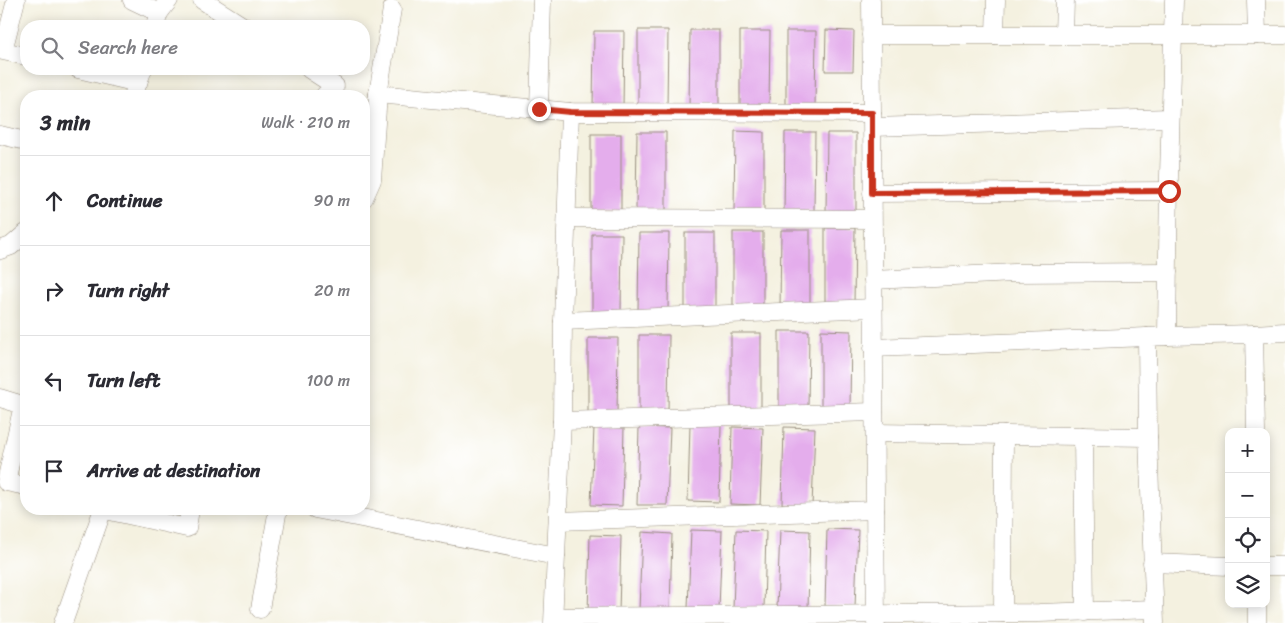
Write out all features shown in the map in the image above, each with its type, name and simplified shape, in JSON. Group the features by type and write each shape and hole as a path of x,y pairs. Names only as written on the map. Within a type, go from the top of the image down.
{"street":[{"path":"16,0 1,51 20,55"},
{"path":"132,0 161,13"},
{"path":"202,0 234,20"},
{"path":"539,109 542,0"},
{"path":"871,0 876,618"},
{"path":"996,0 996,35"},
{"path":"1064,35 1065,0"},
{"path":"1167,336 1170,118 1174,0"},
{"path":"1256,0 1257,35"},
{"path":"370,184 372,180 378,94 392,9"},
{"path":"871,35 1285,35"},
{"path":"104,75 138,83"},
{"path":"318,75 335,86 331,90"},
{"path":"378,94 570,112 873,120 1170,118"},
{"path":"570,112 563,320 562,421 553,620 876,618 1003,613 1039,618 1085,612 1155,616 1148,437 1147,337"},
{"path":"0,135 20,140"},
{"path":"872,193 1169,191"},
{"path":"567,218 872,219"},
{"path":"0,250 11,246 20,238"},
{"path":"873,280 1014,273 1168,272"},
{"path":"563,320 873,308"},
{"path":"873,348 1285,332"},
{"path":"1254,334 1256,428"},
{"path":"0,398 20,404"},
{"path":"562,421 874,412"},
{"path":"20,417 3,482 20,485"},
{"path":"874,433 1148,437"},
{"path":"1003,613 1004,435"},
{"path":"1083,436 1085,612"},
{"path":"558,521 875,510"},
{"path":"63,623 100,515"},
{"path":"129,515 187,528 189,515"},
{"path":"260,609 277,515"},
{"path":"346,515 556,556"},
{"path":"1152,563 1225,566"},
{"path":"1270,566 1285,566"},
{"path":"1257,623 1258,608"}],"building":[{"path":"638,30 668,30 667,109 638,109"},
{"path":"690,30 719,30 719,108 689,108"},
{"path":"826,30 854,31 853,71 825,71"},
{"path":"594,31 624,31 623,109 593,109"},
{"path":"740,31 770,31 769,109 740,109"},
{"path":"786,31 816,31 815,109 786,109"},
{"path":"735,131 764,132 764,210 734,210"},
{"path":"637,132 666,132 666,211 636,210"},
{"path":"785,132 815,132 814,211 784,211"},
{"path":"827,133 856,133 856,212 826,212"},
{"path":"591,134 621,134 621,212 591,212"},
{"path":"825,228 855,228 854,306 825,306"},
{"path":"781,230 810,230 810,309 780,308"},
{"path":"733,232 763,232 763,310 733,310"},
{"path":"639,233 669,233 668,312 638,312"},
{"path":"685,233 715,233 715,312 685,312"},
{"path":"592,234 622,234 621,312 592,312"},
{"path":"821,330 851,331 850,409 821,409"},
{"path":"779,331 809,331 808,410 779,410"},
{"path":"731,333 761,333 761,411 731,411"},
{"path":"639,335 669,335 668,413 639,413"},
{"path":"588,338 618,338 617,416 588,416"},
{"path":"690,424 721,425 719,502 688,501"},
{"path":"594,427 624,428 622,506 591,505"},
{"path":"639,427 670,428 667,505 637,505"},
{"path":"732,427 763,428 760,505 730,504"},
{"path":"784,427 815,428 812,506 782,504"},
{"path":"827,529 858,530 855,607 825,606"},
{"path":"691,530 722,531 719,609 688,608"},
{"path":"736,530 766,531 764,609 733,608"},
{"path":"780,530 810,531 808,609 777,608"},
{"path":"642,532 672,534 670,611 639,610"},
{"path":"590,535 621,536 619,613 588,613"}],"route":[{"path":"539,109 570,112 872,113 872,193 1169,191"}]}
